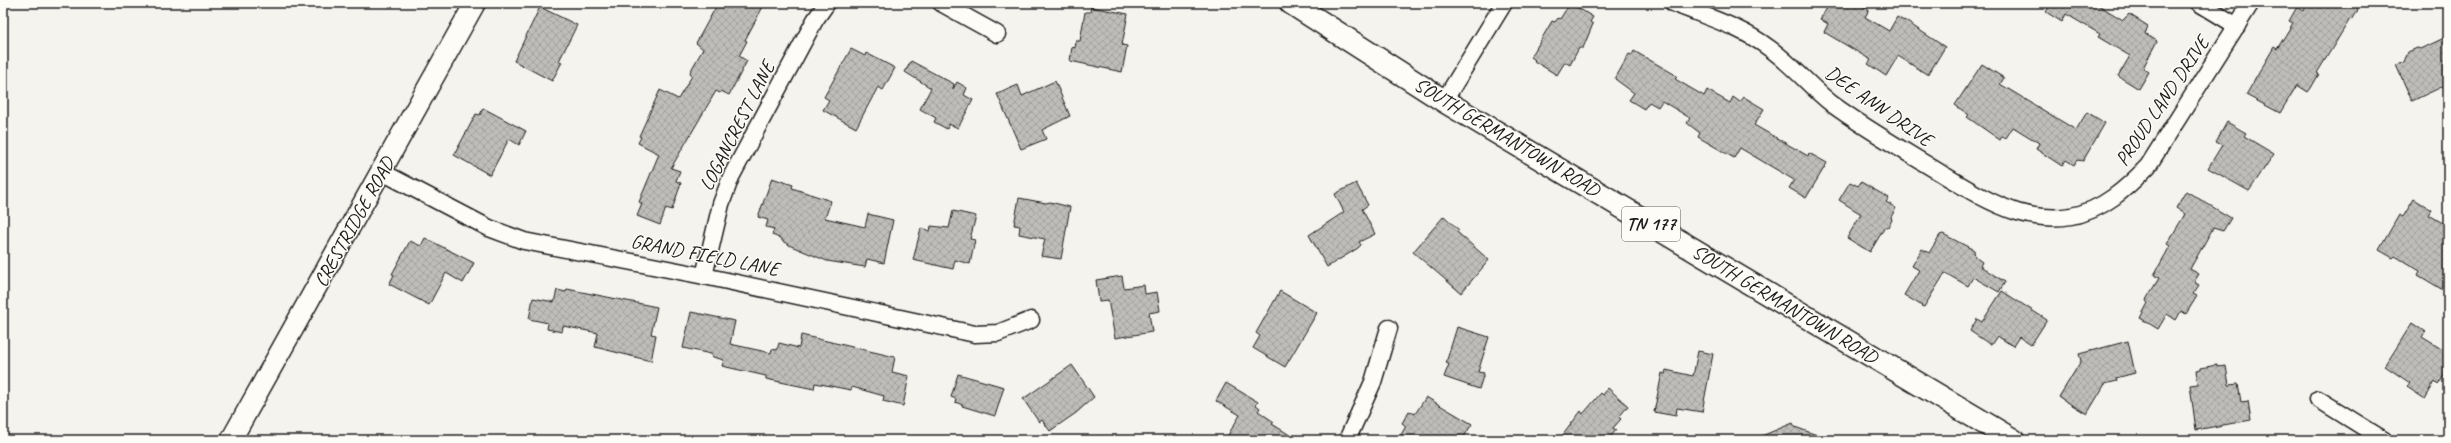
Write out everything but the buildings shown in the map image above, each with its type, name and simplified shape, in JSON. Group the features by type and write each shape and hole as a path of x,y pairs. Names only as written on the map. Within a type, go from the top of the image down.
{"main road":[{"name":"SOUTH GERMANTOWN ROAD","path":"1291,3 1444,101 2013,440"}],"street":[{"name":"CRESTRIDGE ROAD","path":"232,440 475,3"},
{"name":"LOGANCREST LANE","path":"704,276 725,191 815,20 827,3"},
{"path":"941,3 997,34"},
{"path":"1444,101 1504,3"},
{"name":"DEE ANN DRIVE","path":"1674,3 1726,23 1748,34 1786,61 1831,103 1983,198 2012,210 2036,216 2071,216"},
{"path":"2199,3 2237,26"},
{"name":"PROUD LAND DRIVE","path":"2071,216 2110,200 2129,186 2148,166 2251,3"},
{"name":"GRAND FIELD LANE","path":"382,172 512,238 704,276 975,334 998,333 1031,320"},
{"path":"1348,440 1374,382 1389,328"},
{"path":"2318,399 2384,440"}]}
